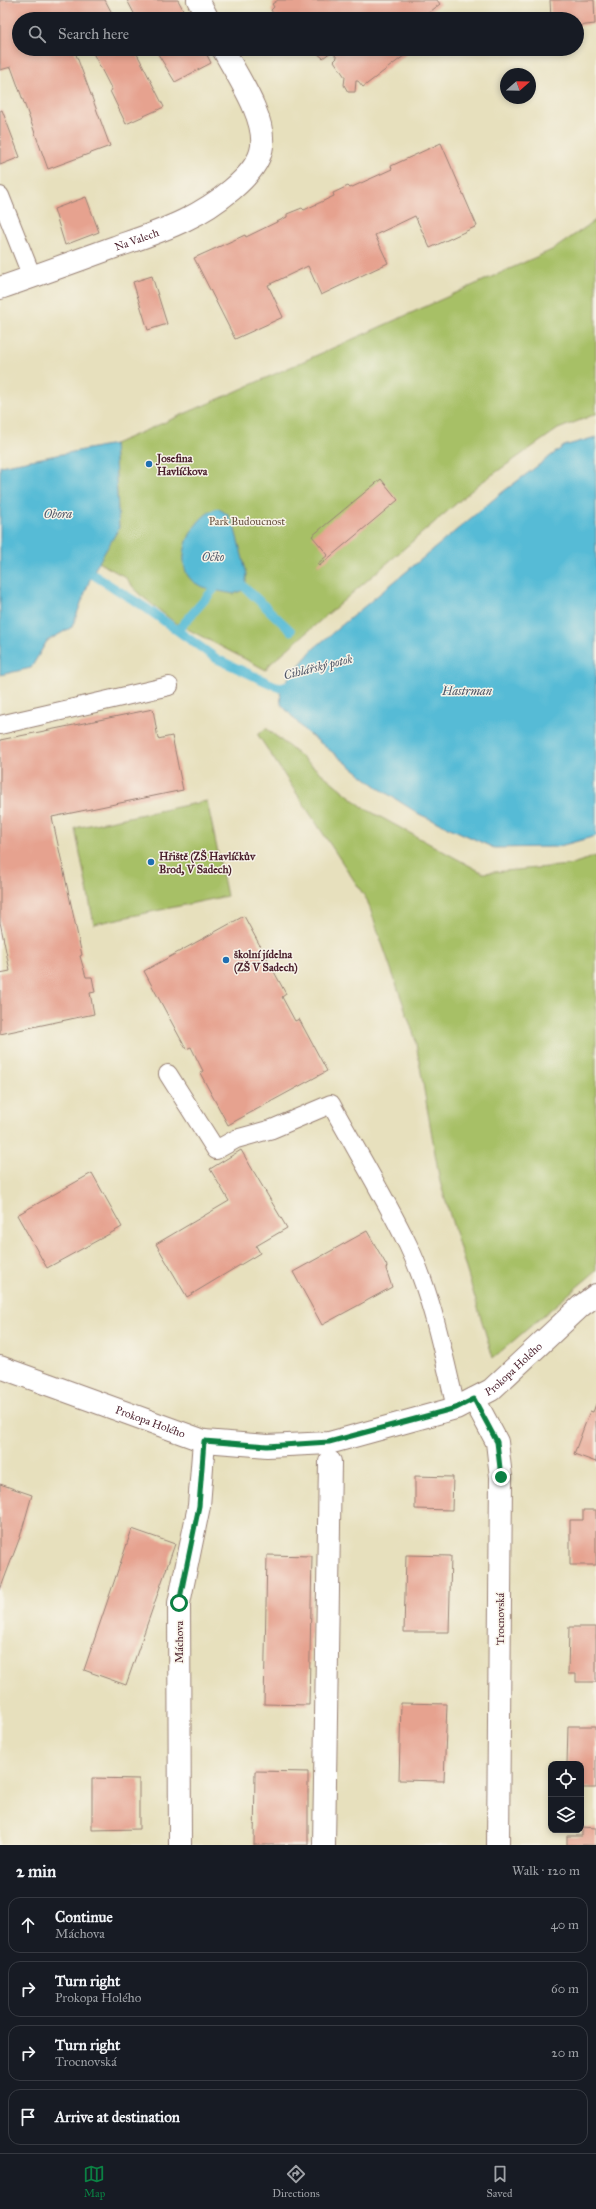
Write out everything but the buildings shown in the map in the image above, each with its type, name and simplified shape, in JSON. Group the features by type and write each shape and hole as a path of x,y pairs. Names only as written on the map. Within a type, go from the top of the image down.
{"street":[{"path":"198,0 204,12"},
{"name":"Na Valech","path":"0,288 185,220 207,208 235,187 257,162 262,147 262,128 253,106 227,56"},
{"name":"Prokopa Holého","path":"0,1367 204,1441 267,1446 329,1442 465,1403 492,1390 581,1306 596,1295"},
{"name":"Trocnovská","path":"465,1403 497,1442 501,1477 498,1845"},
{"name":"Máchova","path":"180,1845 179,1603 199,1506 204,1441"},
{"path":"324,1845 330,1462"}],"lane":[{"path":"0,196 32,277"},
{"path":"0,725 169,686"},
{"path":"168,1074 216,1150 236,1139 272,1129 331,1104 408,1245 422,1279 440,1340 465,1403"}],"green space":[{"name":"Park Budoucnost","path":"596,220 596,414 558,429 479,484 270,664 266,670 174,622 138,593 125,577 98,562 119,528 114,444 228,395 554,249"},
{"path":"266,728 364,808 483,873 569,865 596,856 596,1271 493,1358 440,1182 415,1038 367,900 258,735"},
{"name":"Hřiště (ZŠ Havlíčkův Brod, V Sadech)","path":"207,801 227,896 94,924 75,828"}],"water":[{"name":"Hastrman","path":"596,437 596,836 556,847 494,848 419,814 380,789 305,731 281,704 280,688 313,649 500,494 564,446"},
{"name":"Obora","path":"114,444 119,528 92,574 72,627 47,641 31,668 0,675 0,466"},
{"name":"Očko","path":"218,508 228,515 234,526 247,574 245,589 234,594 215,590 195,583 190,579 184,565 186,545 195,526 202,518"}],"waterway":[{"name":"Cihlářský potok","path":"79,574 92,574 146,608 217,659 280,688 291,685"},
{"path":"178,630 214,589 217,579"},
{"path":"237,580 291,631"}],"place":[{"name":"Josefina Havlíčkova","path":"149,464"},
{"name":"Hřiště (ZŠ Havlíčkův Brod, V Sadech)","path":"151,862"},
{"name":"školní jídelna (ZŠ V Sadech)","path":"226,960"}],"route":[{"path":"179,1603 199,1506 204,1441 267,1446 329,1442 456,1408 474,1399 497,1442 501,1477"}]}
